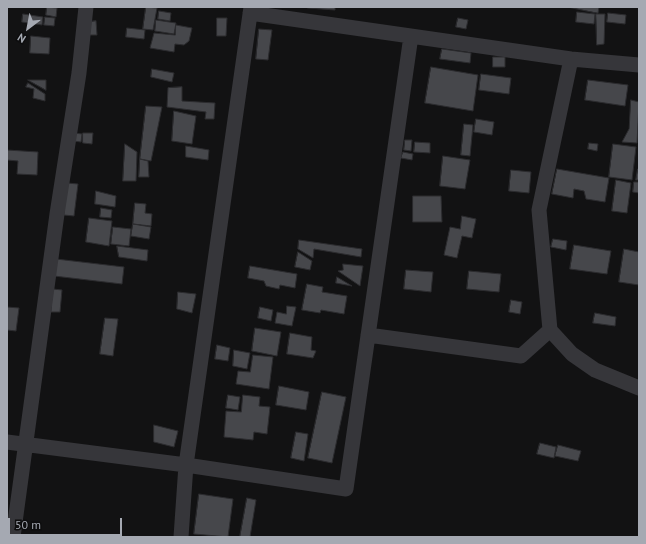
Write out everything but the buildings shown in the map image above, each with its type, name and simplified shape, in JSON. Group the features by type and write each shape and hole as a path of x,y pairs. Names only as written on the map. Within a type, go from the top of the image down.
{"street":[{"path":"13,537 57,214 79,73 86,7"},
{"path":"181,537 186,465 251,10 411,36 571,59 639,65"},
{"path":"7,442 186,465 346,489 411,36"},
{"path":"571,59 539,210 550,330 572,354 595,370 639,388"},
{"path":"368,335 521,356 550,330"}]}
